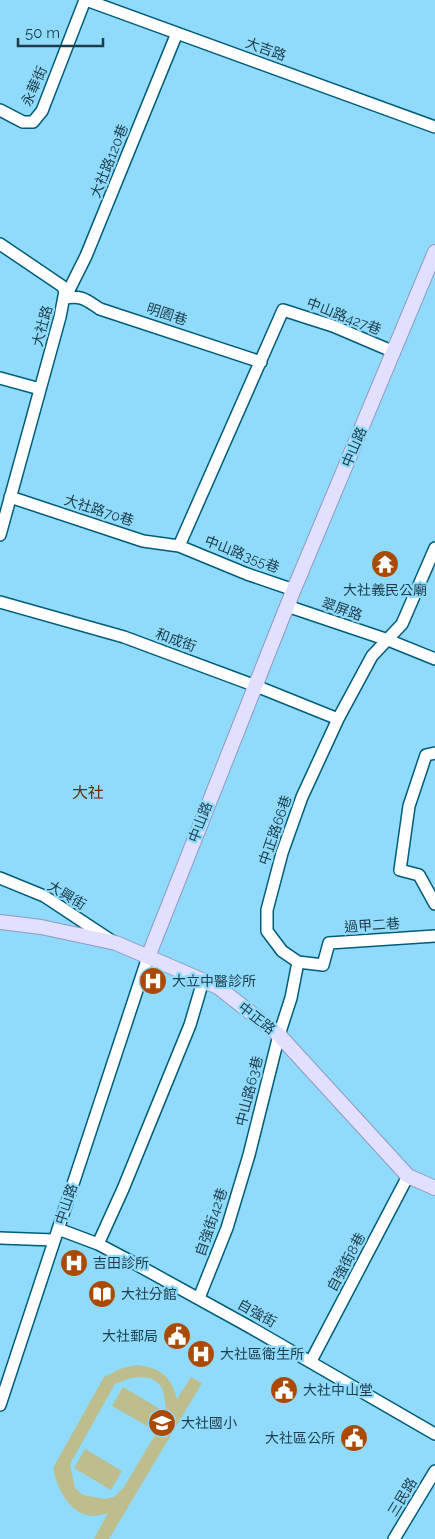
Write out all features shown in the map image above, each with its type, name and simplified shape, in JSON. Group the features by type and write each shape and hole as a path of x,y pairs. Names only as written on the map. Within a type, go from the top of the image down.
{"main road":[{"name":"中山路","path":"148,956 287,606 435,252"},
{"name":"中正路","path":"0,922 116,943 218,987 279,1035 408,1176 435,1188"}],"street":[{"name":"大吉路","path":"86,0 435,127"},
{"name":"永華街","path":"0,110 22,122 32,122 42,110 86,0"},
{"name":"大社路120巷","path":"65,298 86,256 177,33"},
{"name":"大社路","path":"0,244 62,286 65,292 65,298 10,497 3,514 0,535"},
{"name":"明園巷","path":"65,298 76,296 83,298 100,309 261,362"},
{"name":"中山路427巷","path":"261,362 283,310 333,326 394,352"},
{"path":"179,546 261,362"},
{"path":"0,378 40,389"},
{"name":"大社路70巷","path":"10,497 143,541 179,546"},
{"name":"中山路355巷","path":"179,546 247,574 294,590"},
{"path":"388,640 402,624 435,548"},
{"name":"和成街","path":"0,602 124,637 338,719"},
{"name":"翠屏路","path":"287,606 435,658"},
{"name":"中正路66巷","path":"298,962 282,951 267,931 266,910 282,853 302,797 338,719 372,656 388,640"},
{"path":"435,753 426,755 409,806 400,870 419,875 435,904"},
{"name":"大興街","path":"0,878 44,896 116,943"},
{"name":"過甲二巷","path":"298,962 323,965 329,943 435,936"},
{"name":"中山路","path":"0,1405 148,956"},
{"path":"279,1035 291,998 298,962"},
{"path":"98,1244 123,1189 190,1025 203,981"},
{"name":"中山路63巷","path":"248,1155 279,1035"},
{"name":"自強街42巷","path":"199,1298 228,1228 248,1155"},
{"name":"自強街8巷","path":"311,1362 408,1176"},
{"name":"自強街","path":"0,1238 56,1235 98,1244 199,1298 435,1434"},
{"name":"三民路","path":"394,1539 435,1471"}],"green space":[{"path":"135,1365 157,1370 167,1378 177,1399 191,1377 202,1383 109,1539 94,1539 108,1513 92,1516 77,1510 65,1499 53,1468 104,1377 120,1369","holes":["131,1378 151,1378 163,1390 167,1415 124,1487 114,1497 105,1499 83,1495 75,1488 70,1464 115,1384"]},
{"path":"123,1387 160,1409 149,1427 112,1406"},
{"path":"85,1449 122,1471 111,1490 74,1468"}],"place":[{"name":"大社義民公廟","path":"385,564"},
{"name":"大立中醫診所","path":"153,981"},
{"name":"吉田診所","path":"74,1263"},
{"name":"大社分館","path":"102,1294"},
{"name":"大社郵局","path":"177,1336"},
{"name":"大社區衛生所","path":"201,1354"},
{"name":"大社中山堂","path":"284,1390"},
{"name":"大社國小","path":"162,1423"},
{"name":"大社區公所","path":"354,1438"}],"district":[{"name":"大社","path":"88,792"}]}
